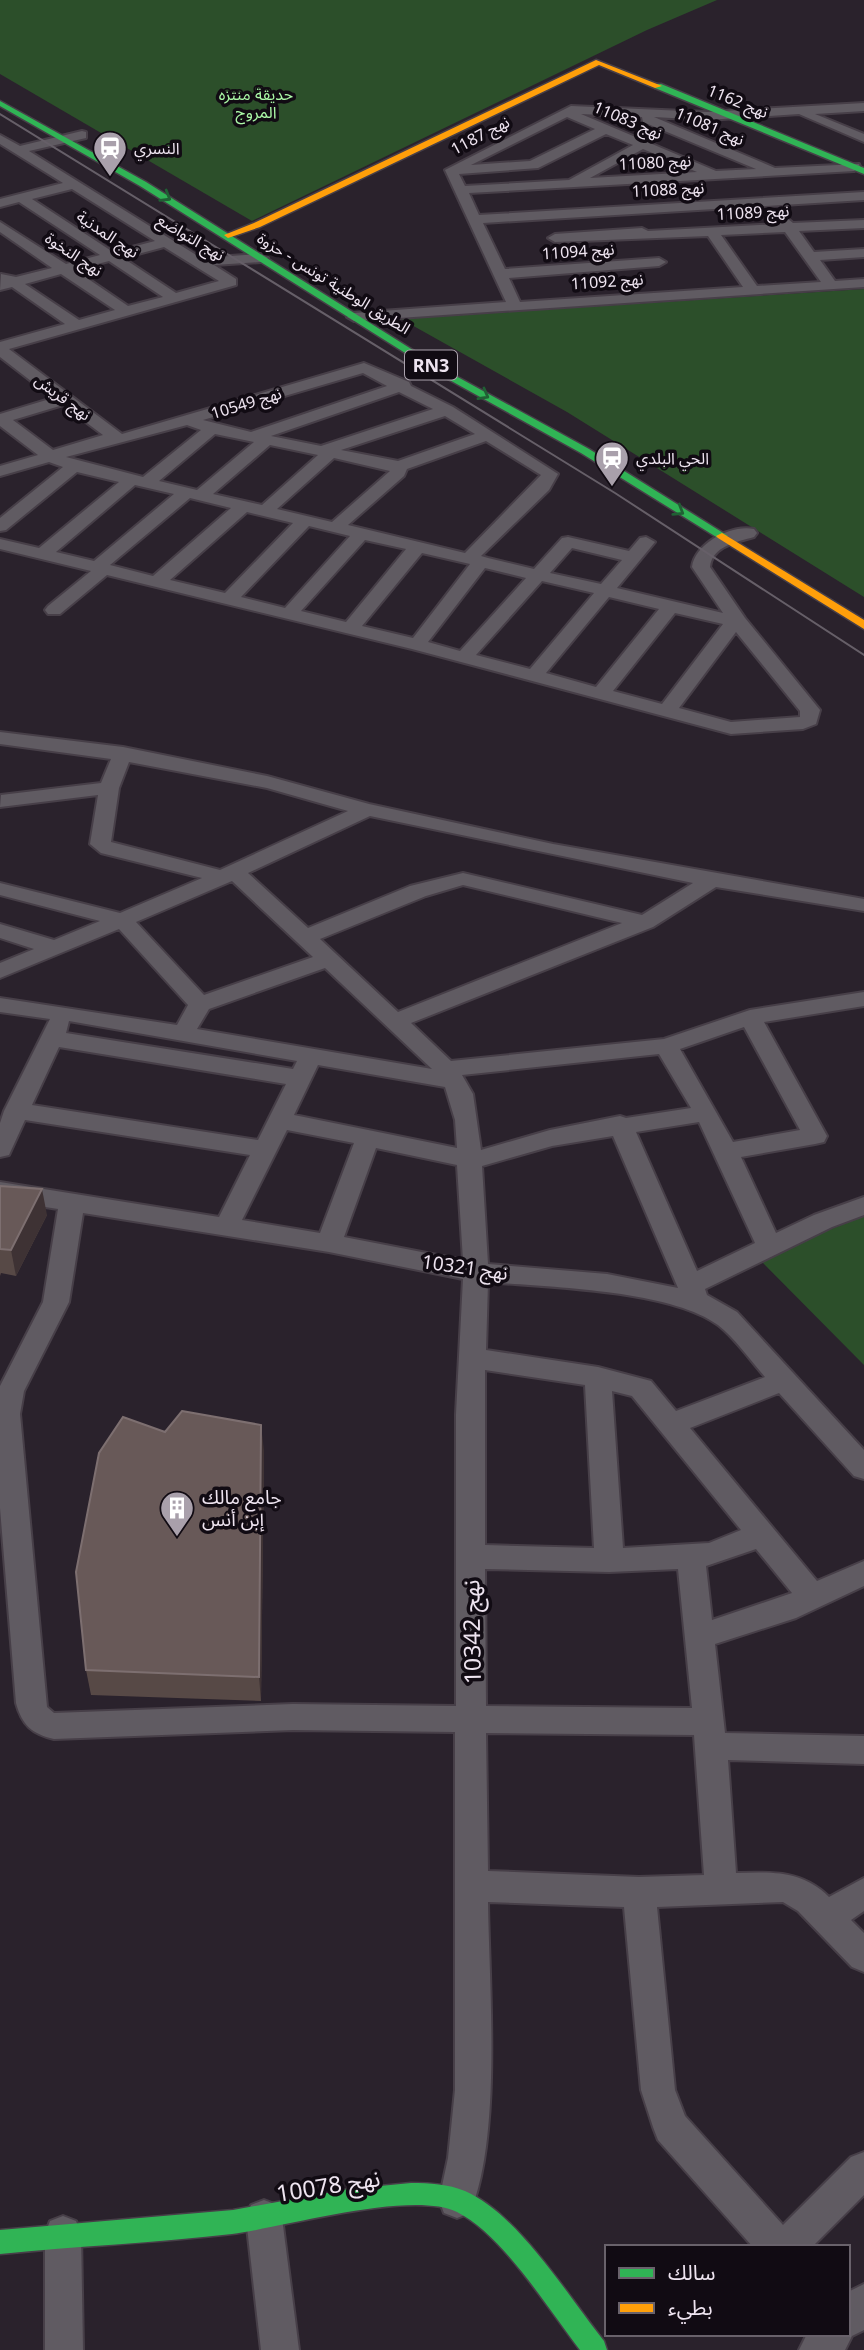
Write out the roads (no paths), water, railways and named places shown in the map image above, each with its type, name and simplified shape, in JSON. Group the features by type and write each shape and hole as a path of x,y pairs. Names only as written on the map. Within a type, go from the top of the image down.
{"main road":[{"name":"نهج 1162","path":"245,230 599,62 859,169"},
{"name":"الطريق الوطنية تونس - حزوة","path":"0,88 291,257"},
{"name":"الطريق الوطنية تونس - حزوة","path":"0,103 228,236 440,371 744,540 794,562"},
{"path":"228,236 245,230"},
{"name":"الطريق الوطنية تونس - حزوة","path":"359,300 405,328"},
{"path":"583,431 605,443"},
{"name":"الطريق الوطنية تونس - حزوة","path":"728,519 744,540 864,625"},
{"name":"نهج 10078","path":"0,2242 63,2234 264,2218 440,2195 457,2200 490,2224 595,2350"}],"street":[{"name":"نهج 1187","path":"630,112 679,96"},
{"name":"نهج 1187","path":"515,306 458,190 451,170 564,111 582,108 728,115 863,108"},
{"name":"نهج 11083","path":"564,111 717,176"},
{"path":"802,111 864,138"},
{"name":"نهج 11081","path":"630,112 775,173"},
{"path":"451,170 533,165 605,129"},
{"path":"18,150 82,135"},
{"name":"نهج التواضع","path":"0,139 231,282 0,349"},
{"path":"568,184 642,145"},
{"name":"نهج 11080","path":"458,190 859,169"},
{"path":"751,174 831,285"},
{"path":"612,182 670,278"},
{"path":"12,200 72,185"},
{"name":"نهج المدنية","path":"0,192 111,257 176,299"},
{"name":"نهج 11088","path":"473,219 864,196"},
{"path":"540,215 563,253"},
{"name":"نهج 11089","path":"563,253 643,234 864,224"},
{"name":"نهج النخوة","path":"0,226 127,312"},
{"path":"712,232 753,290"},
{"path":"7,284 166,242"},
{"name":"نهج 11094","path":"499,275 563,253 670,278"},
{"path":"812,256 864,253"},
{"path":"198,262 261,258"},
{"path":"0,273 7,284 77,326"},
{"name":"نهج 11092","path":"354,317 515,306 670,278 753,290 864,283"},
{"path":"0,325 22,341"},
{"name":"نهج قريش","path":"0,349 121,438"},
{"name":"نهج 10549","path":"0,471 189,420 364,368 404,385"},
{"path":"54,610 101,568 259,439 320,414 404,385 550,474 550,479 475,560 417,645"},
{"path":"288,390 320,414"},
{"path":"0,419 65,399"},
{"path":"266,510 324,453 447,410"},
{"path":"0,419 52,457 74,466 737,622"},
{"path":"189,420 212,429 399,467 488,435"},
{"path":"41,555 212,429"},
{"path":"0,526 74,466"},
{"path":"336,527 398,473 399,467"},
{"path":"157,582 244,505"},
{"path":"229,600 304,520"},
{"path":"289,614 362,533"},
{"path":"0,544 417,645 741,729 787,726 809,720 810,709 737,622 715,584 727,557 744,540"},
{"path":"463,658 568,542 640,550 534,676"},
{"path":"350,629 418,546"},
{"path":"601,692 671,606"},
{"path":"667,711 737,622"},
{"path":"0,738 123,753 268,782 367,810 713,880 864,905"},
{"path":"123,753 109,788 99,839 103,847 228,874 305,937 451,1075"},
{"path":"1,800 109,788"},
{"path":"0,971 228,874 367,810"},
{"path":"305,937 418,891 464,879 645,922"},
{"path":"396,1021 645,922 713,880"},
{"path":"0,889 122,920 200,1004"},
{"path":"0,931 53,947"},
{"path":"183,1034 200,1004 329,959"},
{"path":"52,1038 305,1068 451,1075 666,1046 750,1017 864,999"},
{"path":"0,1005 64,1013 183,1034 305,1068"},
{"path":"0,1149 64,1013"},
{"path":"726,1151 815,1136 750,1017"},
{"path":"666,1046 707,1113 769,1246"},
{"path":"226,1228 305,1068"},
{"name":"نهج 10342","path":"451,1075 467,1120 475,1272 471,1358 470,1557 473,1718 472,2090 466,2158 457,2200"},
{"path":"16,1111 265,1149"},
{"path":"279,1120 471,1159 491,1157 543,1139 621,1124 707,1113"},
{"path":"621,1124 693,1293 769,1246 864,1206"},
{"path":"329,1243 368,1138"},
{"name":"نهج 10321","path":"0,1191 329,1243 475,1272 693,1293 728,1319 861,1458"},
{"path":"72,1202 56,1302 11,1391 6,1413 16,1558 31,1703 36,1718 54,1726 293,1717 473,1718 710,1734 864,1750"},
{"path":"471,1358 637,1385 812,1596"},
{"path":"598,1377 609,1560"},
{"path":"672,1424 784,1380"},
{"path":"470,1557 609,1560 691,1557 711,1554 762,1534"},
{"path":"691,1557 710,1734 720,1888"},
{"path":"700,1636 786,1609 864,1573"},
{"path":"473,1886 639,1892 720,1888 794,1890 810,1900 864,1956"},
{"path":"639,1892 658,2090 665,2116 671,2127 776,2245"},
{"path":"827,1917 864,1893"},
{"path":"788,2245 864,2170"},
{"path":"264,2218 281,2350"},
{"path":"63,2234 64,2350"},
{"path":"850,2317 864,2303"},
{"path":"818,2350 832,2336"}],"tram line":[{"path":"0,114 615,493 864,655"}],"place":[{"name":"النسري","path":"110,178"},
{"name":"الحي البلدي","path":"612,488"},
{"name":"جامع مالك إبن أنس","path":"177,1538"}],"park label":[{"name":"حديقة منتزه المروج","path":"256,103"}]}
